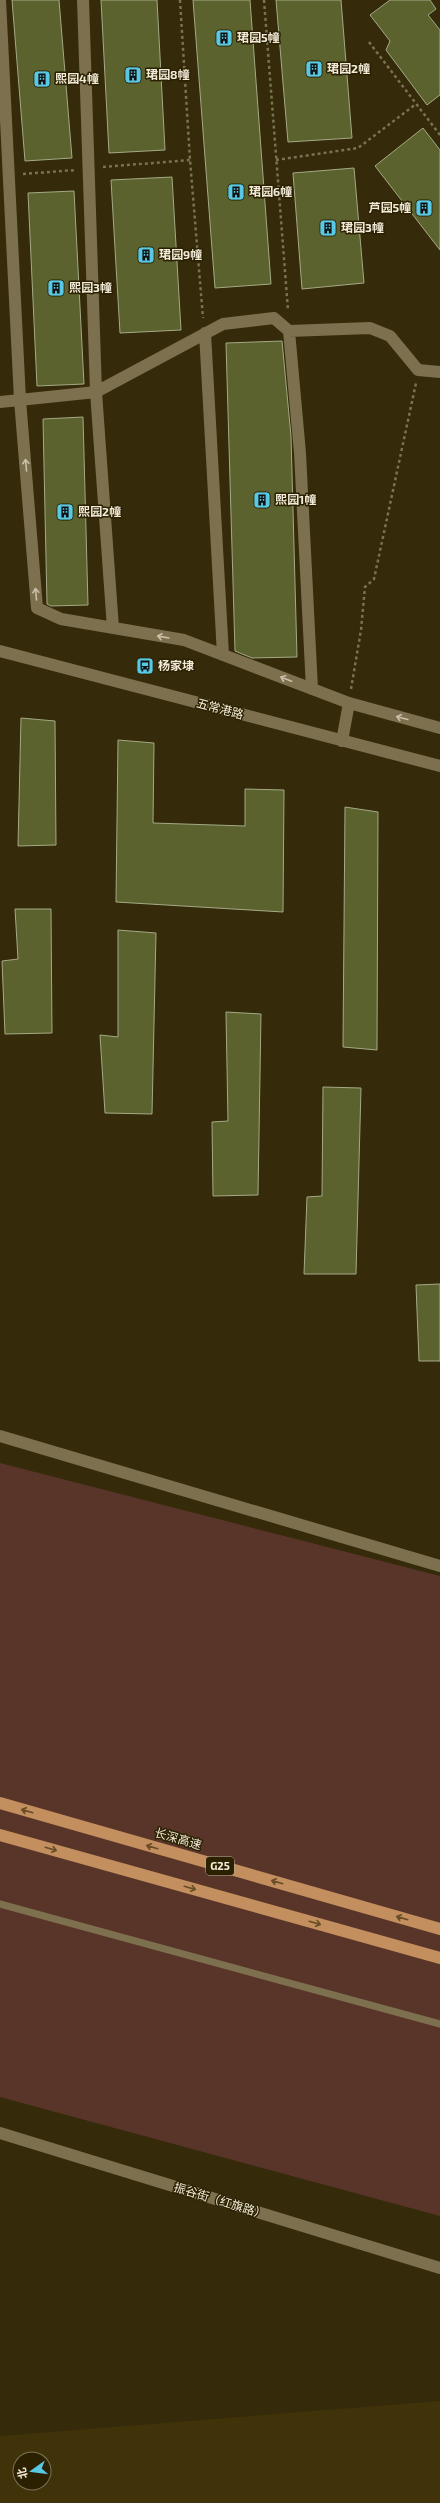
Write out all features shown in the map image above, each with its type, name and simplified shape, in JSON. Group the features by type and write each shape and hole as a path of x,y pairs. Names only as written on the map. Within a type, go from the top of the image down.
{"highway":[{"name":"长深高速","path":"0,1803 440,1929"},
{"name":"G25","path":"0,1835 440,1958"}],"street":[{"path":"0,0 20,400 37,608 61,618 184,640 348,703 440,728"},
{"path":"83,0 96,392 113,628"},
{"path":"0,402 96,392 223,324 274,318 290,331 370,328 390,336 418,370 440,372"},
{"path":"290,331 300,453 312,689"},
{"path":"205,333 223,655"},
{"name":"五常港路","path":"0,651 440,766"},
{"path":"342,741 348,703"},
{"path":"0,1436 440,1566"},
{"name":"振谷街（红旗路）","path":"0,2134 440,2268"}],"lane":[{"path":"0,1904 440,2024"}],"path":[{"path":"180,0 190,160 205,333"},
{"path":"264,0 290,331"},
{"path":"369,42 440,135"},
{"path":"276,160 358,148 416,104"},
{"path":"348,703 362,630 365,587 374,579 418,370"}],"shaded area":[{"path":"0,1463 440,1576 440,2216 0,2097"},
{"path":"440,2401 440,2503 0,2503 0,2436"}],"building":[{"name":"熙园4幢","path":"12,0 59,0 72,158 25,161"},
{"name":"珺园8幢","path":"101,0 157,0 165,150 109,153"},
{"name":"珺园6幢","path":"193,0 250,0 271,284 215,288"},
{"name":"珺园2幢","path":"276,0 341,0 352,138 288,142"},
{"path":"390,0 430,0 436,9 428,15 440,30 440,95 427,105 386,50 390,41 370,15"},
{"name":"芦园5幢","path":"423,128 440,150 440,250 375,166"},
{"name":"珺园3幢","path":"354,168 364,283 302,289 293,173"},
{"name":"珺园9幢","path":"172,177 181,330 120,333 111,180"},
{"name":"熙园3幢","path":"74,191 84,384 37,386 28,193"},
{"name":"熙园1幢","path":"282,341 291,436 297,657 252,658 235,651 226,343"},
{"name":"熙园2幢","path":"83,417 88,605 51,606 47,604 43,419"},
{"path":"21,718 55,721 56,845 18,846"},
{"path":"118,740 154,743 153,823 245,826 245,789 284,790 283,912 116,902"},
{"path":"345,807 378,812 377,1050 343,1047"},
{"path":"15,909 51,909 52,1033 5,1034 2,961 18,959"},
{"path":"118,930 156,933 152,1114 105,1113 100,1035 118,1037"},
{"path":"226,1012 261,1014 258,1195 213,1196 212,1122 228,1121"},
{"path":"323,1087 361,1088 356,1274 304,1274 307,1197 322,1196"},
{"path":"440,1284 440,1361 419,1361 416,1285"}],"place":[{"name":"珺园5幢","path":"224,38"},
{"name":"珺园2幢","path":"314,69"},
{"name":"珺园8幢","path":"133,75"},
{"name":"熙园4幢","path":"42,79"},
{"name":"珺园6幢","path":"236,192"},
{"name":"芦园5幢","path":"424,208"},
{"name":"珺园3幢","path":"328,228"},
{"name":"珺园9幢","path":"146,255"},
{"name":"熙园3幢","path":"56,288"},
{"name":"熙园1幢","path":"262,500"},
{"name":"熙园2幢","path":"65,512"},
{"name":"杨家埭","path":"145,666"}]}
